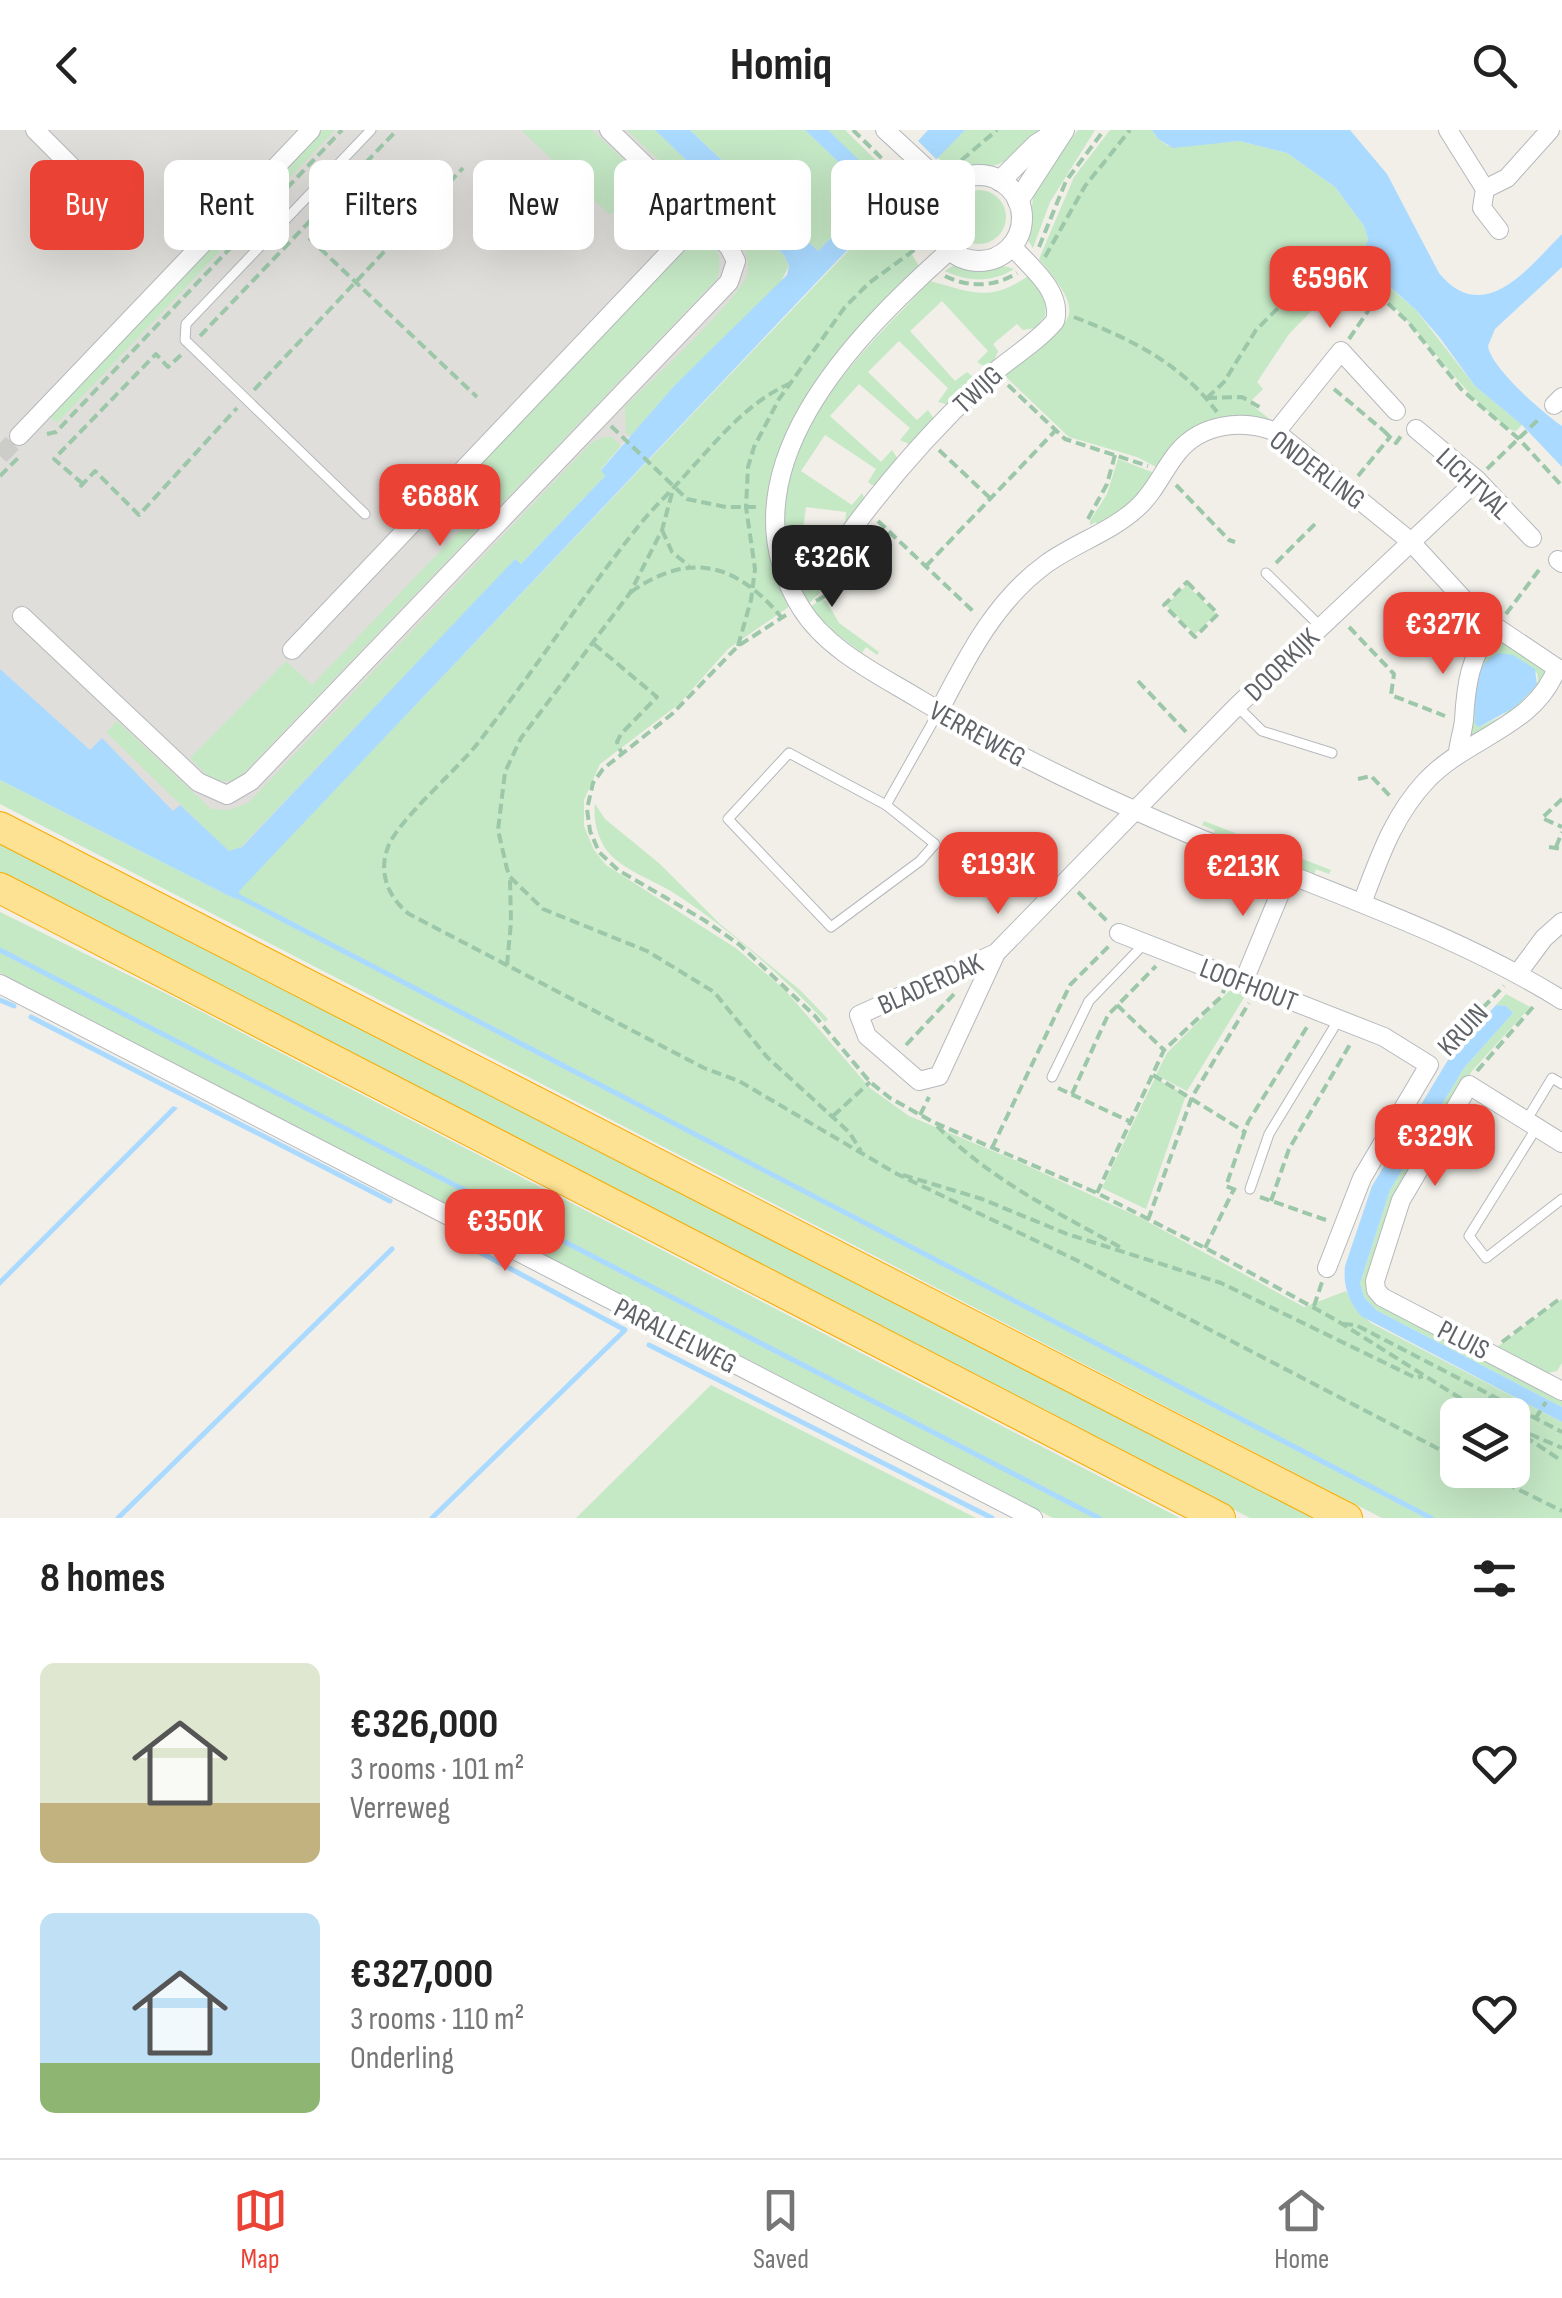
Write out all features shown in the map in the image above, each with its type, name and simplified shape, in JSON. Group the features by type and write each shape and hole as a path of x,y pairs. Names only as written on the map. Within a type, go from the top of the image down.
{"highway":[{"path":"0,827 1347,1518"},
{"path":"0,888 1220,1518"}],"street":[{"path":"35,130 65,160"},
{"path":"23,442 310,130"},
{"path":"608,130 639,160"},
{"path":"886,130 918,160"},
{"path":"1000,181 1036,146 1062,130"},
{"path":"950,250 968,260 982,260 995,258 1011,246 1020,228 1018,201 1062,130"},
{"path":"1448,130 1485,189 1482,208 1499,230"},
{"path":"1485,189 1506,178 1550,130"},
{"path":"975,176 1000,181 1018,201"},
{"path":"1011,246 1054,296 1058,310"},
{"path":"292,650 672,250"},
{"path":"22,616 198,782 227,795 251,781 729,282 736,261 730,250"},
{"name":"VERREWEG","path":"950,250 878,322 809,406 778,480 776,536 800,607 814,625 830,642 1005,750 1136,813 1362,903 1518,972 1562,1000"},
{"name":"TWIJG","path":"848,536 927,438 994,372 1047,330 1058,310"},
{"path":"1280,428 1341,351 1396,416"},
{"path":"939,712 987,624 1021,584 1048,562 1137,508 1182,447 1224,425"},
{"name":"ONDERLING","path":"1224,425 1280,428 1410,541 1493,627 1560,666 1535,706 1458,752 1427,780 1387,837 1362,903"},
{"name":"LICHTVAL","path":"1410,430 1477,480 1532,538"},
{"name":"DOORKIJK","path":"1136,813 1237,706 1477,480"},
{"path":"1458,752 1467,676 1473,657 1493,627"},
{"name":"BLADERDAK","path":"996,953 859,1015 867,1036 919,1082 939,1076 996,953 1136,813"},
{"path":"1244,982 1288,874"},
{"path":"1518,972 1562,922"},
{"name":"LOOFHOUT","path":"1119,933 1384,1036 1428,1065"},
{"name":"PARALLELWEG","path":"0,984 1033,1518"},
{"name":"KRUIN","path":"1326,1268 1362,1178 1428,1065"},
{"path":"1469,1085 1562,1143"},
{"name":"PLUIS","path":"1469,1085 1402,1200 1375,1281 1376,1290 1382,1298 1488,1352 1556,1394"}],"lane":[{"path":"365,514 184,340 186,324 371,130"},
{"path":"1266,573 1320,626"},
{"path":"1237,706 1262,731 1332,754"},
{"path":"886,805 939,712"},
{"path":"789,754 886,805 935,844 920,861 831,927 728,819 789,754"},
{"path":"1051,1080 1089,1001 1144,944"},
{"path":"1250,1188 1269,1134 1339,1019"},
{"path":"1562,1084 1552,1078 1532,1124 1470,1236 1486,1258 1562,1199"}],"path":[{"path":"39,436 56,432 342,130"},
{"path":"853,130 884,160"},
{"path":"957,160 997,130"},
{"path":"1028,264 1066,181 1104,130"},
{"path":"1028,264 1044,258 1085,186 1130,130"},
{"path":"80,488 95,472 139,515 463,168"},
{"path":"322,250 477,397"},
{"path":"1206,398 1224,382 1256,330 1297,289 1306,266 1316,254 1379,294 1410,323 1461,388 1520,438 1562,486"},
{"path":"1341,351 1379,294"},
{"path":"1058,310 1146,349 1178,368 1224,425"},
{"path":"994,372 1056,430 1078,445 1135,460 1162,476 1235,542"},
{"path":"1320,378 1396,443 1410,430"},
{"path":"1224,382 1234,396"},
{"path":"791,383 742,415 622,547 476,745 399,828 389,844 384,869 386,883 400,907 704,1068 739,1081 897,1174 1076,1260 1440,1450"},
{"path":"1206,398 1249,399 1280,428"},
{"path":"1477,480 1558,401"},
{"path":"1384,431 1396,416"},
{"path":"926,566 1056,430"},
{"path":"622,437 687,498 706,504 775,507"},
{"path":"1347,490 1390,437"},
{"path":"927,438 990,498"},
{"path":"0,476 23,442"},
{"path":"1082,543 1088,519 1108,484 1115,455"},
{"path":"507,965 510,877 498,830 505,772 521,738 630,593 662,530 674,488"},
{"path":"866,510 987,624"},
{"path":"1266,573 1316,524"},
{"path":"662,530 672,552 690,566"},
{"path":"828,594 835,569 854,542 848,536"},
{"path":"1493,627 1554,563"},
{"path":"630,593 666,572 690,566 724,571 753,586 782,618"},
{"path":"1186,582 1218,614 1196,637 1178,622 1164,605 1186,582"},
{"path":"1335,612 1394,674 1390,695 1464,724"},
{"path":"594,644 657,696 621,734 617,742 622,754"},
{"path":"1138,681 1200,746"},
{"path":"1358,779 1370,776 1404,810"},
{"path":"1556,848 1562,830 1542,818 1562,799"},
{"path":"935,844 980,854 1044,884"},
{"path":"510,877 543,909 647,951 714,992 767,1057 848,1132 862,1155"},
{"path":"992,1148 1070,985 1119,933 1078,892"},
{"path":"1072,1094 1108,1015 1169,953"},
{"name":"KRUIN","path":"1428,1065 1518,972"},
{"path":"1097,1193 1164,1050 1221,997 1244,982"},
{"path":"1148,1220 1192,1098 1244,982"},
{"name":"BLADERDAK","path":"891,1059 954,994"},
{"path":"1117,1005 1164,1050"},
{"path":"1469,1085 1533,1007"},
{"path":"1271,1201 1288,1149 1361,1027"},
{"path":"1028,1074 1038,1078"},
{"path":"1153,1075 1244,1132"},
{"path":"1051,1080 1131,1122"},
{"path":"832,1116 870,1082"},
{"path":"933,1122 971,1158 1027,1198 1128,1252"},
{"path":"897,1174 932,1182 1067,1234 1221,1284 1416,1378 1423,1376"},
{"path":"1205,1248 1234,1189"},
{"path":"1313,1308 1326,1268"},
{"path":"1488,1352 1562,1296"},
{"path":"1342,1324 1356,1325 1562,1432"},
{"path":"1536,1417 1556,1394"},
{"path":"1530,1435 1562,1448"},
{"path":"1530,1440 1562,1461"},
{"path":"1515,1488 1562,1511"}],"shaded area":[{"path":"0,130 655,130 686,160 614,160 614,250 779,250 784,255 601,469 242,848 0,749"}],"green space":[{"path":"323,130 335,130 289,178 289,165"},
{"path":"521,130 592,130 624,160 614,160 614,211 610,215 594,200 594,160 552,160"},
{"path":"627,130 655,130 686,160 658,160"},
{"path":"690,130 805,130 836,160 831,160 831,238 818,251 811,244 811,160 722,160"},
{"path":"828,130 845,130 876,160 858,160"},
{"path":"965,130 1040,130 994,166 975,168 975,160 937,157"},
{"path":"1078,130 1095,130 1050,202 1033,248 1027,239 1035,186"},
{"path":"1110,130 1152,130 1168,146 1239,141 1287,153 1335,187 1364,226 1368,239 1364,255 1384,286 1369,304 1349,289 1342,297 1332,290 1289,334 1257,382 1263,389 1249,403 1275,423 1217,417 1218,421 1160,469 1137,457 1069,437 1005,376 1051,338 1069,314 1064,293 1039,259 1074,177"},
{"path":"975,191 989,192 1004,207 1004,227 998,236 989,242 975,243"},
{"path":"208,250 221,250 57,423 49,416"},
{"path":"685,250 717,250 717,279 241,776 231,781 213,781 190,758 286,661 312,685 466,524 444,502"},
{"path":"744,250 779,250 789,266 779,285 674,386 630,437 626,433 625,407 740,287 747,275"},
{"path":"849,250 911,250 920,267 820,375 785,437 774,471 769,534 776,571 790,606 728,649 679,704 600,764 584,800 584,826 594,850 606,865 737,949 784,989 870,1088 909,1116 1139,1217 1304,1307 1346,1291 1355,1308 1371,1323 1516,1398 1440,1398 1440,1488 1530,1488 1530,1405 1562,1422 1562,1518 1382,1518 0,804 0,780 235,899 240,889"},
{"path":"954,265 1014,269 989,279 971,279 945,271"},
{"path":"1028,276 1046,298 1045,316 1035,328 1023,330 1017,324 993,344 998,351 987,368 977,362 988,351 942,301 910,331 955,381 967,372 972,376 972,382 950,405 938,402 948,388 899,341 868,372 917,420 928,410 934,419 911,445 900,440 910,428 859,384 830,416 881,462 892,450 898,459 878,484 872,485 868,482 876,469 825,435 801,471 852,505 862,493 865,500 845,525 846,512 806,507 800,551 840,556 843,541 851,541 827,583 808,604 792,569 784,526 787,485 800,446 819,409 844,374 930,281 980,293 1002,290"},
{"path":"1388,286 1415,309 1475,386 1522,425 1516,431 1476,400 1383,296"},
{"path":"612,437 621,446 601,469 606,475 520,565 515,560 237,851 225,848 106,732 117,721 211,809 229,810 248,803 592,442"},
{"path":"1118,459 1157,474 1149,478 1138,499 1099,529 1096,522 1090,525 1090,521 1107,494"},
{"path":"1187,585 1216,614 1195,634 1166,605"},
{"path":"822,599 839,623 879,652 877,655 866,647 862,653 824,624 810,607"},
{"path":"1496,638 1503,638 1547,673 1538,694 1466,743 1473,688","holes":["1513,656 1537,673 1538,681 1502,716 1479,727 1475,721 1475,696"]},
{"path":"595,804 605,819 660,864 720,924 800,990 828,1019 825,1022 773,970 717,923 611,856 598,832"},
{"path":"1204,821 1331,870 1329,874 1316,869 1314,875 1213,836 1215,830 1202,825"},
{"path":"0,841 1316,1518 1250,1518 259,1006 0,877"},
{"path":"0,912 173,997 1180,1518 1053,1518 0,973"},
{"path":"1230,990 1245,996 1187,1091 1156,1075 1167,1053"},
{"path":"1506,994 1530,1007 1472,1071 1398,1194 1369,1281 1562,1397 1562,1407 1376,1310 1364,1297 1360,1283 1390,1190 1464,1068 1512,1014 1506,1006 1496,1005"},
{"path":"1155,1078 1186,1095 1146,1209 1102,1188"},
{"path":"1562,1299 1562,1363 1557,1371 1540,1375 1493,1350"},
{"path":"711,1385 976,1518 576,1518"}],"water":[{"path":"655,130 690,130 722,160 686,160"},
{"path":"805,130 828,130 859,160 836,160"},
{"path":"928,130 965,130 936,160 901,160"},
{"path":"1152,130 1350,130 1387,174 1439,273 1456,288 1473,295 1489,294 1505,286 1562,234 1562,267 1495,329 1488,346 1508,378 1562,426 1562,467 1522,425 1475,386 1415,309 1382,280 1363,255 1368,239 1364,226 1335,187 1287,153 1239,141 1173,148"},
{"path":"831,238 831,250 848,250 235,899 0,780 0,669 90,750 102,738 173,811 180,805 229,851 242,847 515,559 521,564 605,476 601,470 674,386 787,275 789,266 779,250 811,250 811,244 818,251"},
{"path":"1500,653 1513,655 1535,669 1537,685 1515,707 1479,727 1475,724 1475,704 1479,673 1484,664"},
{"path":"1496,1005 1506,1006 1513,1013 1464,1068 1390,1190 1360,1283 1364,1297 1376,1310 1562,1407 1562,1422 1530,1405 1530,1398 1516,1398 1361,1316 1346,1286 1345,1266 1372,1186 1451,1055"},
{"path":"173,1106 178,1108 0,1286 0,1279"}],"pier":[{"path":"914,137 937,160 894,160"}],"waterway":[{"path":"234,894 1431,1518"},
{"path":"0,950 1099,1518"},
{"path":"0,1000 14,1006"},
{"path":"31,1017 390,1201"},
{"path":"432,1518 625,1330 455,1239"},
{"path":"118,1518 392,1249"},
{"path":"649,1345 992,1518"}],"tunnel":[{"path":"0,456 19,436"}]}
